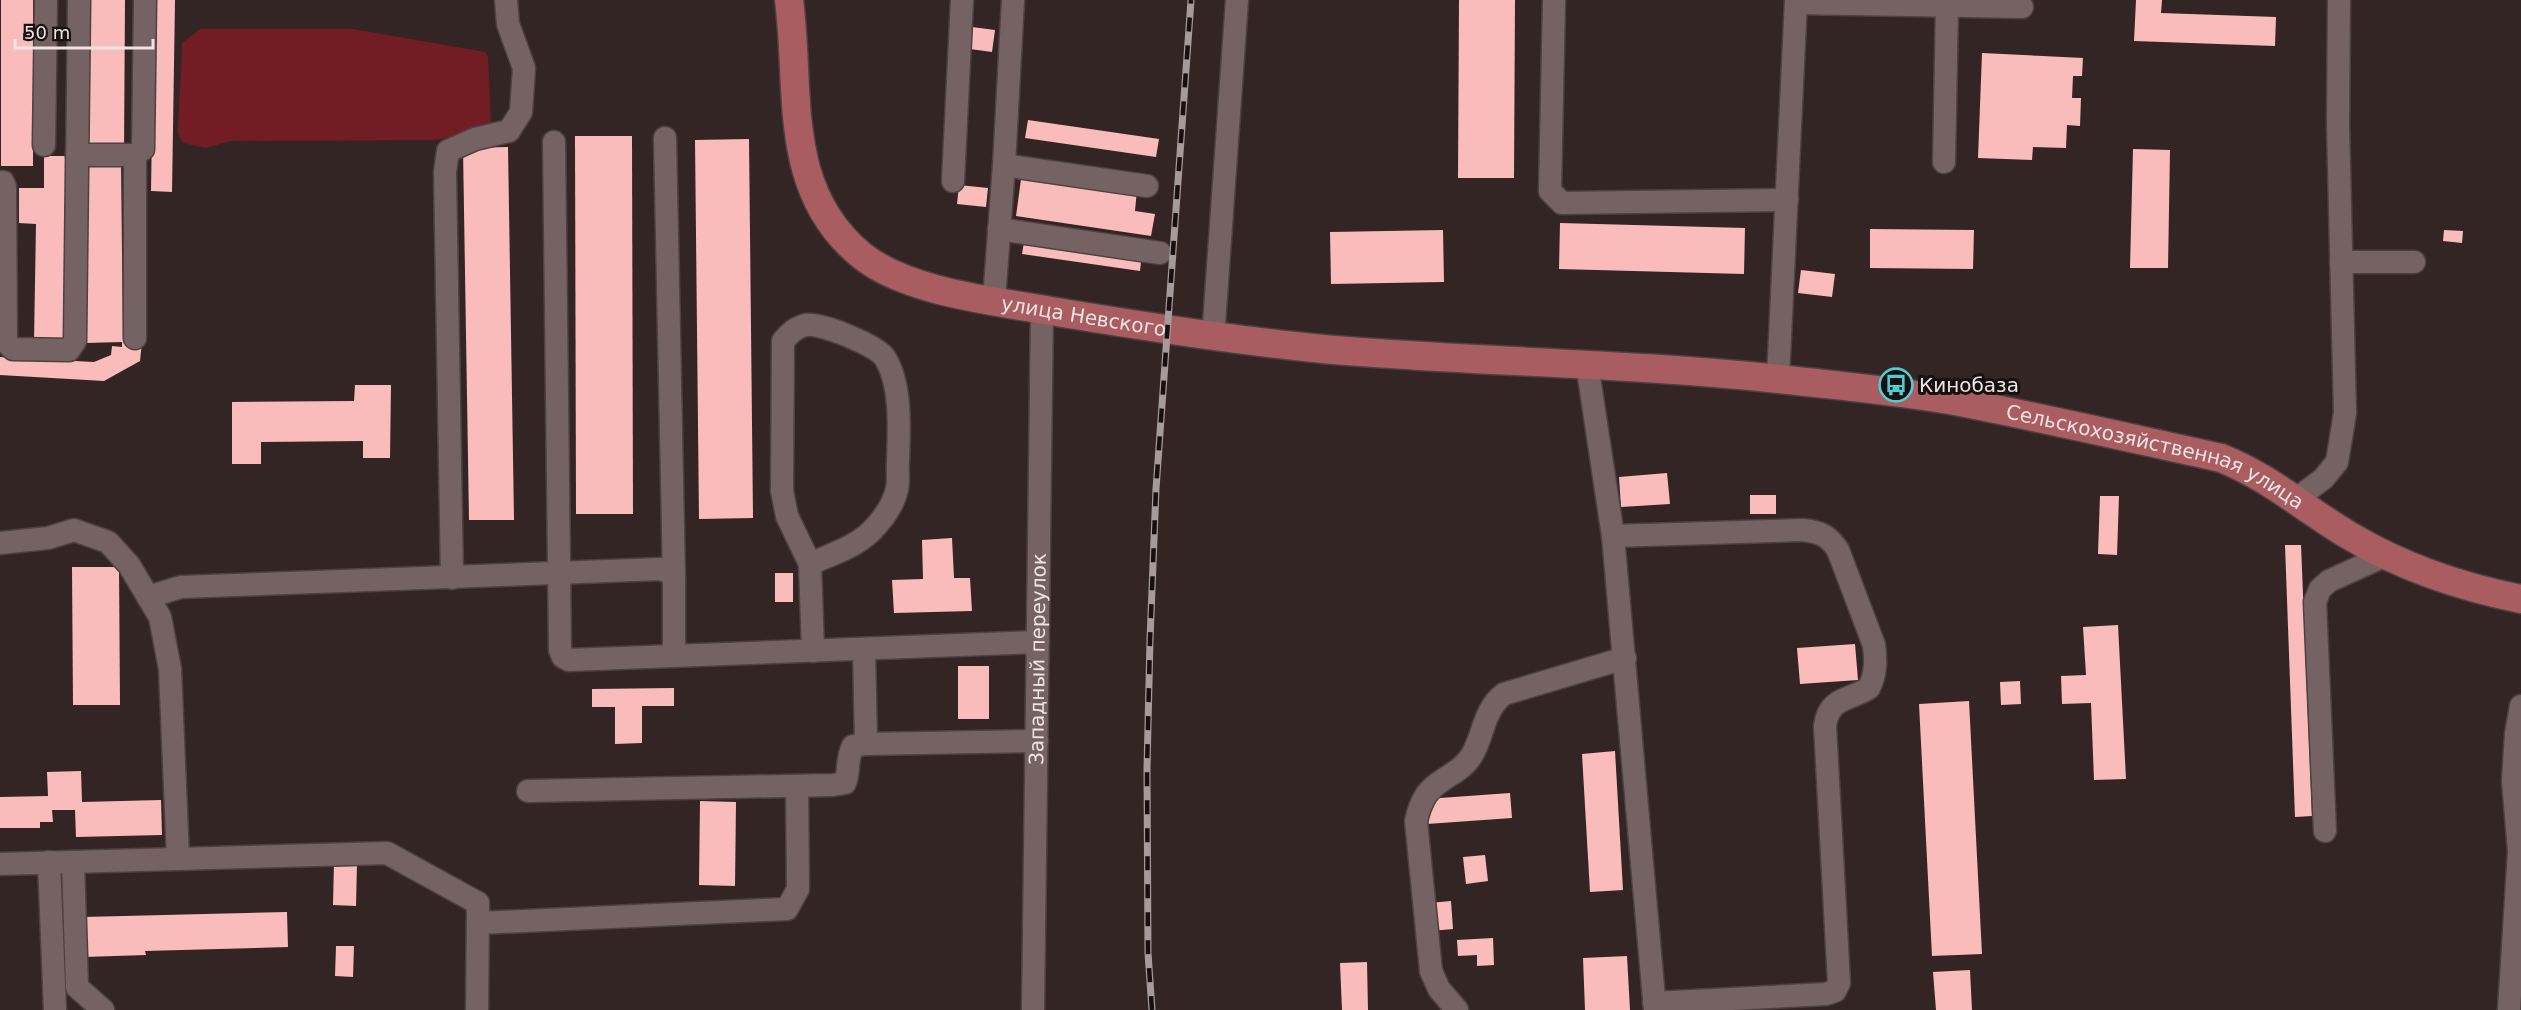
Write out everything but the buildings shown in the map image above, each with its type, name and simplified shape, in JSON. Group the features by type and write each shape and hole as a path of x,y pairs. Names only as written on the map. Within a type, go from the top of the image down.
{"main road":[{"name":"улица Невского","path":"789,0 793,30 797,130 808,176 828,219 866,259 889,272 922,285 994,300 1213,338 1327,349 1587,364"},
{"name":"Сельскохозяйственная улица","path":"1587,364 1778,379 1957,402 2221,458 2248,469 2347,535 2384,556 2474,589 2521,600"}],"street":[{"path":"44,145 46,0"},
{"path":"0,182 3,182 5,186 6,342 13,349 69,350 75,341 80,0"},
{"path":"77,155 135,155 143,149 145,0"},
{"path":"452,578 446,172 448,151 475,139 509,130 521,112 524,68 508,24 506,0"},
{"path":"953,181 962,0"},
{"path":"994,300 1013,0"},
{"path":"1213,338 1237,0"},
{"path":"1554,0 1550,191 1562,204 1787,200"},
{"path":"2296,499 2331,471 2337,462 2345,413 2338,125 2339,0"},
{"path":"1778,379 1796,2 2022,7"},
{"path":"1944,162 1947,6"},
{"path":"665,138 674,656"},
{"path":"554,142 560,650 563,657 569,660 1038,642"},
{"path":"135,155 135,338"},
{"path":"1004,165 1147,186"},
{"path":"999,229 1160,253"},
{"path":"2342,262 2414,262"},
{"name":"Западный переулок","path":"1033,1010 1042,309"},
{"path":"810,564 858,543 876,527 887,512 897,490 899,425 897,397 884,356 875,349 828,328 807,325 792,331 783,340 782,490 788,516 810,564 813,651"},
{"path":"1587,364 1613,536 1654,1007 1826,994 1834,991 1839,983 1826,716 1833,705 1869,688 1875,671 1874,645 1838,550 1829,538 1820,532 1803,530 1613,536"},
{"path":"0,543 48,538 74,530 108,542 129,565 160,617 170,669 178,858"},
{"path":"2325,831 2315,602 2319,589 2329,581 2384,556"},
{"path":"148,597 181,587 661,569 670,573 674,578"},
{"path":"864,649 866,744"},
{"path":"1457,1010 1439,989 1431,971 1416,821 1420,806 1432,789 1463,767 1471,757 1489,711 1496,700 1504,694 1625,658"},
{"path":"2509,1010 2519,851 2513,782 2516,734 2521,706"},
{"path":"528,791 845,783 848,774 847,756 853,746 1037,741"},
{"path":"478,923 787,909 798,889 797,786"},
{"path":"0,864 387,853 478,903 477,1010"},
{"path":"49,862 55,1010"},
{"path":"73,862 77,987 84,1010"},
{"path":"77,987 103,1010"}],"shaded area":[{"path":"200,29 353,29 485,52 488,57 491,125 484,133 433,140 230,141 206,148 183,143 178,133 182,43"}],"railway":[{"path":"1152,1010 1148,953 1147,769 1150,640 1156,489 1191,0"}],"place":[{"name":"Кинобаза","path":"1896,385"}]}
